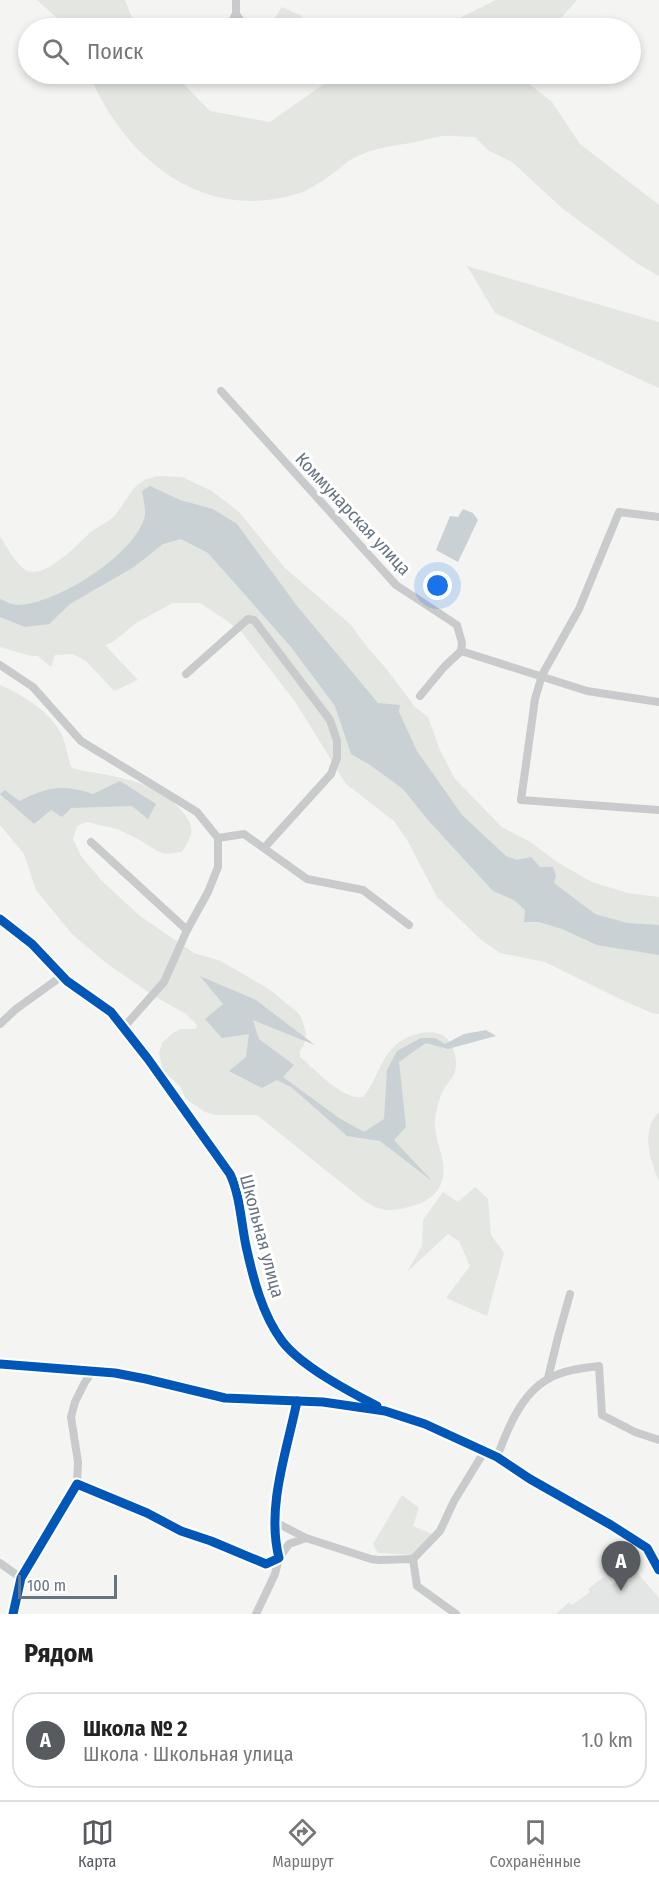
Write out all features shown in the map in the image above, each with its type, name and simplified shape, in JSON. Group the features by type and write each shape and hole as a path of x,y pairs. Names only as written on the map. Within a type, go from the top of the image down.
{"street":[{"path":"234,18 236,0"},
{"name":"Коммунарская улица","path":"221,391 396,585 457,625 462,643 461,651"},
{"path":"659,517 619,512 579,609 542,675 535,699 521,800 659,810"},
{"path":"186,674 248,619 254,620 330,720 337,741 337,758 331,774 264,848"},
{"path":"420,696 461,651 587,691 659,702"},
{"path":"0,665 33,687 81,741 197,812 218,838 218,867 164,982 124,1027"},
{"path":"218,838 244,834 307,879 363,890 409,925"},
{"path":"91,842 187,930"},
{"name":"Школьная улица","path":"0,919 32,944 62,976 111,1012 230,1174 236,1186 238,1207 255,1281 263,1305 282,1340 292,1352 314,1368 348,1391 385,1411"},
{"path":"0,1024 16,1009 62,976"},
{"path":"548,1378 570,1294"},
{"name":"Школьная улица","path":"0,1364 93,1371 146,1378 225,1398 323,1402 385,1411 425,1424 498,1457 530,1479 648,1548 659,1570"},
{"path":"498,1457 506,1433 526,1398 548,1378 571,1370 598,1366 602,1415 635,1432 659,1440"},
{"path":"13,1614 21,1578 77,1484 78,1462 71,1417 75,1402 93,1371"},
{"path":"279,1558 274,1541 279,1484 297,1401"},
{"path":"275,1522 306,1538 371,1559 413,1558 440,1531 454,1501 484,1452"},
{"path":"77,1484 147,1513 181,1531 266,1564 279,1558"},
{"path":"256,1614 275,1574 279,1558 289,1544 306,1538"},
{"path":"413,1558 417,1586 456,1614"},
{"path":"0,1563 21,1578"}],"shaded area":[{"path":"37,0 125,0 132,18 57,18"},
{"path":"496,0 577,0 561,18 459,18"},
{"path":"282,7 302,16 301,18 275,18"},
{"path":"94,84 184,84 210,111 270,122 324,84 529,84 552,102 580,144 659,205 659,276 638,264 563,209 512,162 489,151 475,137 440,136 382,148 350,160 317,184 297,194 262,201 229,199 198,191 170,176 145,156 123,132"},
{"path":"467,266 659,322 659,388 495,313"},
{"path":"157,476 182,477 212,491 239,512 285,568 350,624 415,707 428,717 440,750 455,779 502,827 532,843 557,862 592,882 628,893 659,897 659,1014 624,1001 545,962 500,953 480,939 437,897 407,840 394,821 346,784 296,703 240,630 200,603 173,603 136,623 113,642 105,645 138,680 114,691 86,661 73,654 55,655 51,667 38,656 0,647 0,536 20,566 32,572 41,570 61,559 92,531 113,517 140,483"},
{"path":"150,486 180,500 213,509 237,524 297,606 378,703 400,705 399,712 417,751 462,815 506,856 517,860 531,857 540,867 553,867 556,876 554,883 595,914 627,923 659,925 659,955 597,945 562,929 539,922 524,922 525,910 514,900 493,891 403,789 351,754 335,706 291,647 208,553 181,539 163,544 134,567 70,604 49,624 25,627 0,617 0,599 16,605 34,603 72,587 109,562 137,533 145,516 142,491"},
{"path":"463,509 473,513 478,520 458,562 436,550 450,516 458,517"},
{"path":"0,685 27,699 51,719 62,735 71,767 148,787 166,797 182,811 191,827 191,836 182,852 165,854 117,829 87,822 77,826 73,839 81,856 102,881 140,916 194,953 221,961 269,989 297,1012 306,1032 300,1057 330,1083 347,1094 363,1097 388,1054 402,1040 426,1032 434,1032 448,1039 454,1051 456,1069 442,1093 437,1110 436,1131 443,1173 441,1185 429,1199 390,1210 371,1205 256,1115 216,1115 205,1112 186,1099 180,1086 163,1071 159,1053 162,1043 174,1032 181,1029 196,1029 197,1025 186,1014 154,996 106,963 72,934 36,890 24,854 0,825"},
{"path":"120,781 156,804 148,819 132,806 71,808 62,817 51,810 34,824 0,794 5,790 19,801 55,788 93,794"},
{"path":"200,976 256,1000 315,1045 253,1020 259,1039 294,1065 283,1077 339,1118 364,1132 384,1119 387,1070 397,1051 421,1038 435,1038 445,1044 464,1034 486,1030 496,1036 448,1049 426,1043 399,1062 406,1127 394,1140 432,1181 380,1141 347,1136 291,1087 277,1080 262,1088 229,1071 246,1057 249,1034 222,1038 205,1019 223,1004"},
{"path":"659,1112 659,1181 650,1155 648,1137 653,1120"},
{"path":"475,1187 488,1199 491,1235 504,1253 487,1316 446,1298 470,1266 459,1241 448,1234 407,1272 422,1246 423,1220 443,1192 458,1202"},
{"path":"402,1495 419,1508 413,1526 432,1534 413,1555 378,1553 373,1544"},
{"path":"633,1568 659,1598 659,1614 556,1614 569,1602 572,1605 590,1592 588,1589 604,1577 611,1585"}],"cycle path":[{"path":"0,919 32,944 67,981 111,1012 148,1059 230,1174 238,1200 255,1283 269,1319 282,1341 313,1369 377,1406"},
{"path":"0,1364 115,1373 225,1398 323,1402 385,1411 425,1424 497,1457 647,1548 659,1570"},
{"path":"13,1614 21,1578 77,1484 147,1513 181,1531 266,1564 279,1558 276,1539 276,1499 297,1401"}],"place":[{"name":"Школа № 2","path":"621,1591"}]}
